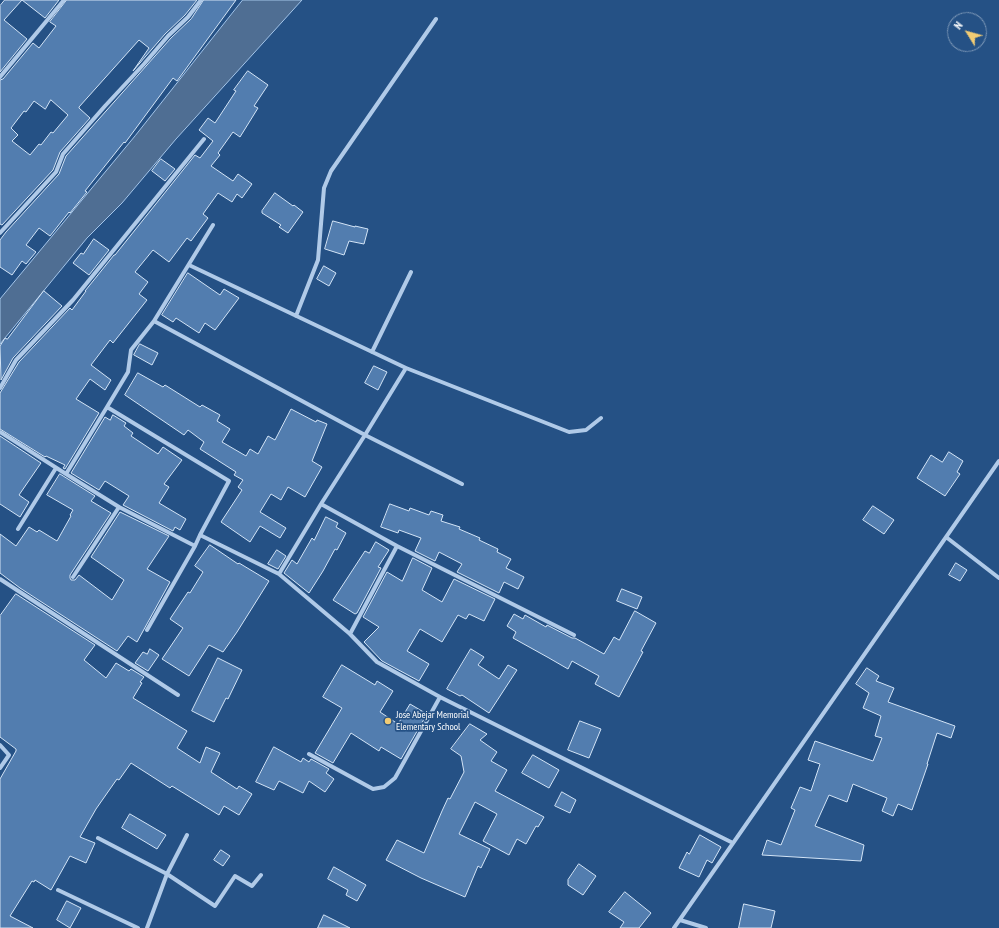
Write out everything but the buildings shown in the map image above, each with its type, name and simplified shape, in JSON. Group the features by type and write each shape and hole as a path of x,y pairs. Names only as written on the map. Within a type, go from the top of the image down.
{"street":[{"path":"0,77 64,0"},
{"path":"0,234 56,172 63,154 168,36 188,17 201,0"},
{"path":"296,316 318,260 324,188 330,171 436,19"},
{"path":"0,388 16,360 73,300 204,139"},
{"path":"66,474 128,372 131,350 154,321 213,225"},
{"path":"189,265 406,368 569,432 586,430 601,418"},
{"path":"372,352 411,272"},
{"path":"154,321 365,435 462,484"},
{"path":"279,574 406,368"},
{"path":"107,407 229,482 195,546 147,630"},
{"path":"0,432 119,507 195,546"},
{"path":"674,928 999,461"},
{"path":"18,529 56,468"},
{"path":"321,504 397,546 574,635"},
{"path":"73,577 119,507"},
{"path":"200,536 279,574 350,634 377,662 440,698 733,843"},
{"path":"946,537 999,578"},
{"path":"350,634 397,546"},
{"path":"0,579 178,695"},
{"path":"309,754 373,789 384,787 395,778 440,698"},
{"path":"0,745 9,755 0,768"},
{"path":"147,928 167,874 186,835"},
{"path":"98,838 167,874 215,906 234,876 252,886 261,875"},
{"path":"58,890 138,928"},
{"path":"680,920 706,928"}],"water":[{"path":"243,0 302,0 176,139 122,203 87,238 0,344 0,299 135,136"}],"place":[{"name":"Jose Abejar Memorial Elementary School","path":"388,721"}]}
